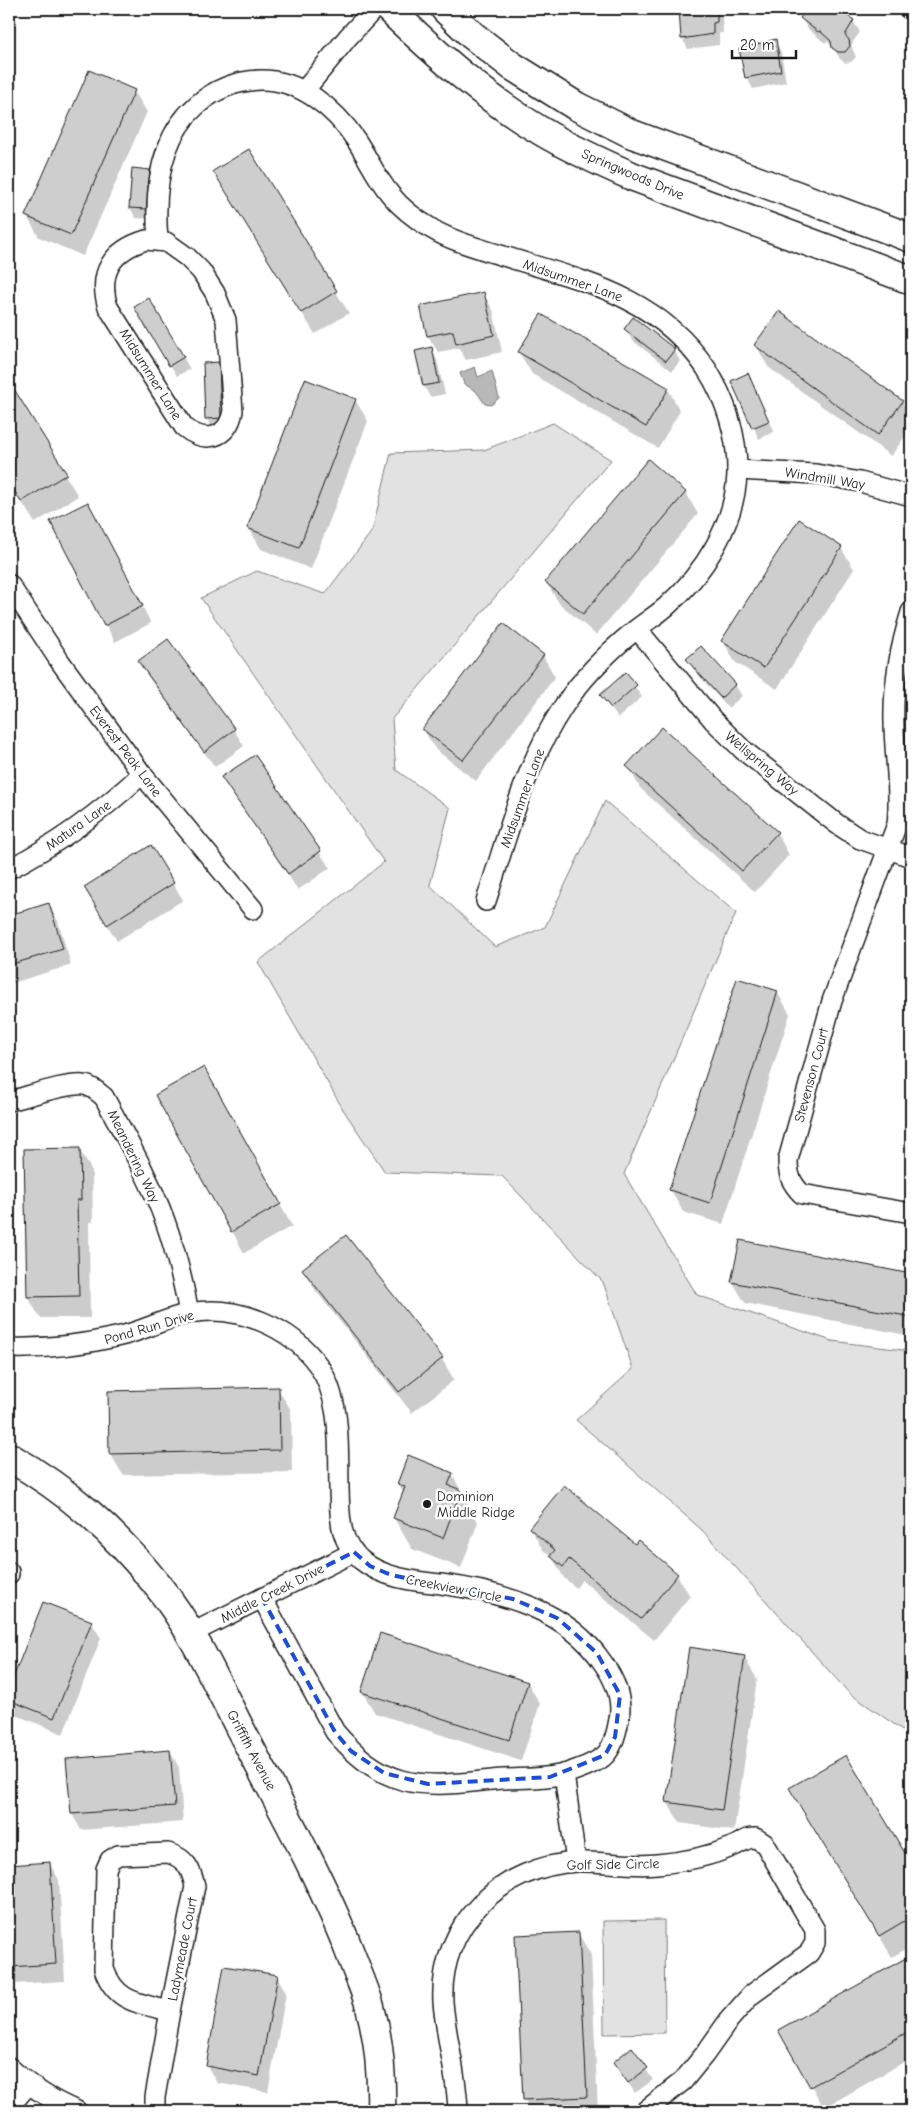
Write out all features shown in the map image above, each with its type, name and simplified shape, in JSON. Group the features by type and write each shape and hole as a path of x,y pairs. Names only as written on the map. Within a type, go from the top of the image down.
{"street":[{"path":"304,91 348,37 374,9"},
{"name":"Springwoods Drive","path":"390,9 435,53 482,92 540,131 591,158 634,177 911,280"},
{"path":"444,9 472,35 512,66 576,106 632,134 911,238"},
{"name":"Midsummer Lane","path":"158,240 156,212 158,184 165,157 176,131 193,108 210,94 226,86 246,80 268,80 290,84 318,100 339,119 357,141 374,172 391,195 412,215 436,232 480,249 609,290 643,307 674,330 700,360 713,380 726,407 734,437 737,470 736,485 726,523 712,552 694,579 666,607 637,629 589,673 564,705 543,740 526,778 486,901"},
{"name":"Midsummer Lane","path":"146,240 158,240 166,242 187,257 201,271 215,293 226,320 233,411 231,420 225,430 216,436 204,438 193,434 184,427 108,307 104,296 104,281 109,266 118,254 130,245 146,240"},
{"name":"Windmill Way","path":"737,470 816,474 860,482 911,496"},
{"name":"Everest Peak Lane","path":"9,584 59,660 142,774 253,909"},
{"path":"889,850 897,824 899,804 894,721 897,676 905,631 911,612"},
{"name":"Wellspring Way","path":"637,629 713,720 744,750 837,824 860,839 911,857"},
{"name":"Matura Lane","path":"9,869 76,829 119,796 142,774"},
{"name":"Stevenson Court","path":"889,850 832,1001 788,1160 788,1175 794,1187 802,1194 911,1213"},
{"name":"Meandering Way","path":"9,1101 72,1085 85,1085 104,1097 145,1173 166,1222 181,1272 189,1313"},
{"name":"Pond Run Drive","path":"9,1348 73,1345 118,1337 144,1330 162,1321 189,1313 227,1313 261,1321 282,1331 301,1345 319,1367 330,1388 335,1411 338,1517 344,1536 354,1552"},
{"name":"Griffith Avenue","path":"9,1457 40,1475 85,1508 112,1533 159,1587 190,1634 310,1861 343,1933 370,2007 378,2052 381,2111"},
{"name":"Middle Creek Drive","path":"190,1634 354,1552"},
{"name":"Creekview Circle","path":"262,1598 335,1732 351,1751 367,1764 384,1773 403,1780 428,1784 550,1777 586,1766 605,1755 615,1737 620,1716 620,1695 609,1671 597,1653 578,1634 557,1618 513,1599 482,1591 412,1581 391,1575 370,1566 354,1552"},
{"path":"564,1774 576,1862"},
{"name":"Golf Side Circle","path":"458,2111 454,2065 443,2000 445,1974 450,1953 461,1929 476,1907 492,1892 517,1877 550,1866 576,1862 657,1864 700,1857 734,1846 746,1839 755,1838 765,1844 815,1930 815,1943 809,1952 752,1995 729,2020 706,2054 683,2081 645,2111"},
{"name":"Ladymeade Court","path":"155,2111 155,2097 170,2011 195,1886 192,1871 184,1861 168,1854 118,1855 110,1860 106,1869 104,1969 109,1983 119,1994 134,2002 170,2011"},
{"path":"9,2067 28,2085 52,2101 77,2111"},
{"path":"9,2107 28,2085"}],"highlighted area":[{"path":"354,1552 370,1566 391,1575 513,1599 557,1618 597,1653 620,1695 615,1737 605,1755 550,1777 428,1784 384,1773 351,1751 335,1732 262,1598"}],"shaded area":[{"path":"475,367 478,377 492,371 499,398 491,405 485,404 476,391 464,384 460,373"},
{"path":"553,423 611,460 392,719 396,770 450,808 430,885 495,947 545,927 605,801 736,913 624,1174 697,1295 832,1341 911,1351 911,1736 849,1693 702,1530 576,1420 633,1369 603,1282 502,1176 385,1172 344,1111 258,962 384,862 201,598 257,571 325,594 372,531 391,453 484,450"},
{"path":"664,1920 665,2033 604,2034 603,1921"}],"building":[{"path":"679,9 717,9 717,22 713,23 713,34 681,39"},
{"path":"807,9 842,9 843,13 854,20 845,35 849,40 850,46 845,52 838,52 832,48 831,41 800,18"},
{"path":"776,39 781,71 745,78 739,49"},
{"path":"89,70 135,90 71,235 25,216"},
{"path":"911,96 911,128 908,129 904,97"},
{"path":"249,149 337,291 301,313 213,171"},
{"path":"132,168 150,170 147,209 129,208"},
{"path":"484,292 494,335 456,344 453,331 427,336 420,306"},
{"path":"149,298 184,357 169,366 134,307"},
{"path":"779,311 903,401 878,435 754,345"},
{"path":"541,314 669,388 646,427 518,352"},
{"path":"633,317 675,349 666,361 624,329"},
{"path":"432,347 439,383 423,386 415,351"},
{"path":"219,362 221,418 205,419 203,363"},
{"path":"748,373 769,421 752,428 731,381"},
{"path":"305,379 356,399 299,548 247,528"},
{"path":"9,381 67,474 21,502 9,482"},
{"path":"648,459 686,492 583,614 545,582"},
{"path":"88,502 143,606 104,626 50,521"},
{"path":"799,519 842,547 764,668 721,641"},
{"path":"503,623 544,655 463,760 422,729"},
{"path":"168,639 235,729 204,752 138,661"},
{"path":"701,646 736,684 721,698 686,659"},
{"path":"626,672 637,685 611,708 600,695"},
{"path":"662,727 778,832 742,871 626,766"},
{"path":"255,755 321,851 288,874 221,777"},
{"path":"151,845 174,883 107,925 84,887"},
{"path":"49,903 63,949 9,965 9,915"},
{"path":"737,978 778,991 710,1203 669,1190"},
{"path":"204,1067 281,1204 231,1232 155,1095"},
{"path":"80,1148 81,1200 77,1200 79,1296 27,1297 24,1149"},
{"path":"346,1235 443,1358 399,1392 302,1269"},
{"path":"740,1240 911,1274 911,1317 731,1282"},
{"path":"279,1387 280,1450 109,1454 108,1391"},
{"name":"Dominion Middle Ridge","path":"408,1455 453,1473 448,1485 461,1490 443,1538 393,1518 405,1487 397,1484"},
{"path":"564,1485 635,1544 638,1540 678,1574 641,1619 569,1559 563,1567 550,1556 555,1550 529,1528"},
{"path":"43,1602 92,1621 54,1718 9,1700 9,1688"},
{"path":"380,1633 528,1682 509,1740 361,1692"},
{"path":"689,1647 745,1656 722,1810 666,1802"},
{"path":"170,1750 175,1806 71,1814 66,1759"},
{"path":"846,1755 911,1863 911,1917 879,1936 789,1788"},
{"path":"50,1862 56,1964 9,1967 9,1865"},
{"path":"579,1932 587,2097 523,2100 515,1935"},
{"path":"911,1955 911,2030 810,2087 778,2030"},
{"path":"224,1966 278,1975 259,2076 206,2066"},
{"path":"632,2047 648,2068 628,2083 613,2062"}],"place":[{"name":"Dominion Middle Ridge","path":"427,1504"}]}
